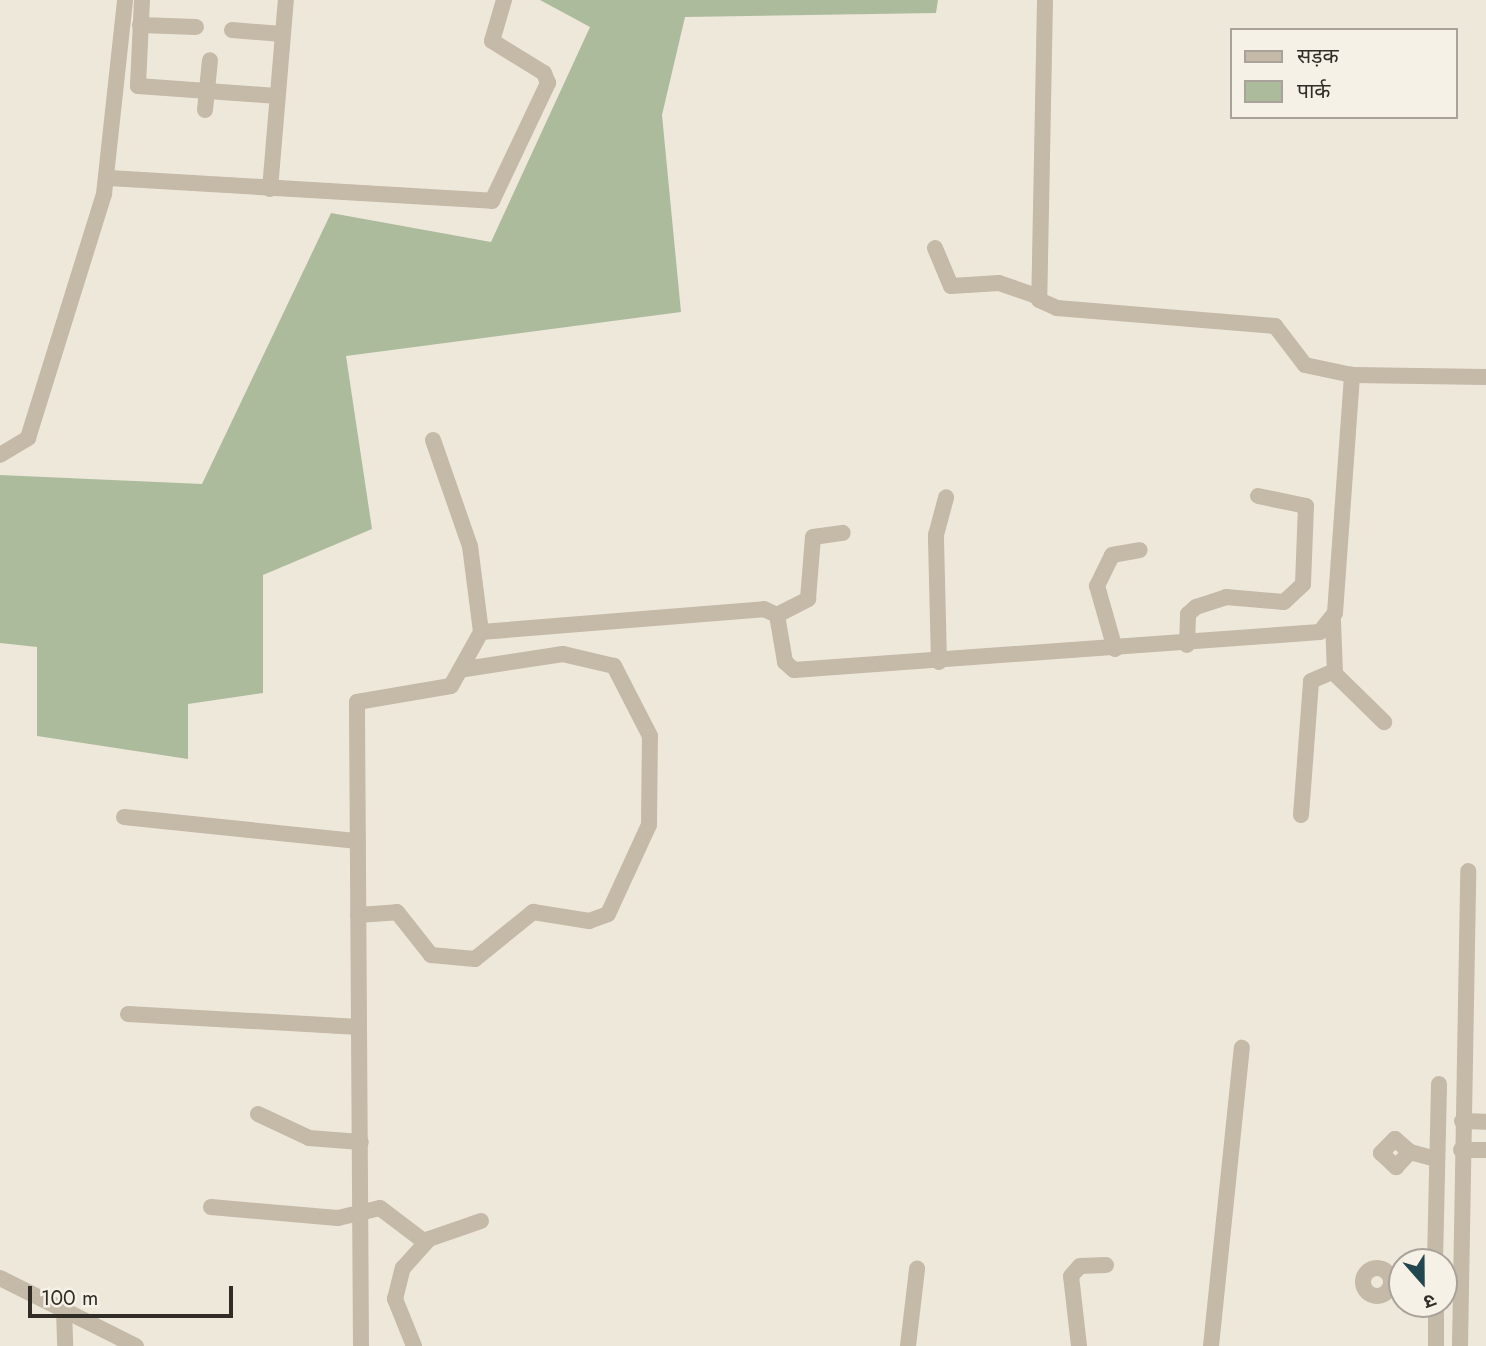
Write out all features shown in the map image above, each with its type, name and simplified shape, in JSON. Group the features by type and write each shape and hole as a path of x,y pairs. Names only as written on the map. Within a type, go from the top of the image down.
{"street":[{"path":"0,455 28,438 109,178 125,0"},
{"path":"142,0 138,86 277,96"},
{"path":"270,189 286,0"},
{"path":"109,178 270,189 495,199 548,83 544,73 492,41 504,0"},
{"path":"1036,296 1045,0"},
{"path":"140,25 196,27"},
{"path":"232,30 282,34"},
{"path":"205,110 210,60"},
{"path":"934,248 951,286 999,284 1036,296 1057,308 1275,326 1305,365 1352,375 1486,377"},
{"path":"1352,375 1333,621 1334,671 1384,722"},
{"path":"433,440 470,546 481,632"},
{"path":"1187,645 1188,614 1196,607 1226,597 1284,602 1303,584 1309,511 1296,499 1258,496"},
{"path":"939,662 936,535 946,497"},
{"path":"777,615 808,599 813,537 843,533"},
{"path":"1115,649 1097,586 1112,555 1140,550"},
{"path":"361,1346 357,702 445,688 465,669 472,638 481,632 764,609 777,615"},
{"path":"777,615 785,662 794,670 1187,645 1313,633 1333,621"},
{"path":"358,915 397,912 431,956 475,959 533,912 589,921 608,914 649,825 650,736 614,667 563,654 465,669"},
{"path":"1301,816 1311,681 1334,671"},
{"path":"124,817 358,841"},
{"path":"1460,1346 1461,1150 1468,871"},
{"path":"128,1014 359,1027"},
{"path":"1211,1346 1242,1048"},
{"path":"1436,1248 1439,1084"},
{"path":"258,1114 309,1138 361,1142"},
{"path":"1462,1121 1486,1122"},
{"path":"1461,1150 1486,1150"},
{"path":"1410,1152 1436,1159"},
{"path":"211,1207 338,1218 385,1209 425,1242"},
{"path":"414,1346 396,1289 425,1242 481,1221"},
{"path":"1079,1346 1071,1276 1080,1266 1106,1265"},
{"path":"908,1346 917,1269"},
{"path":"0,1278 136,1346"},
{"path":"64,1311 65,1346"},
{"path":"1436,1318 1436,1346"}],"green space":[{"path":"540,0 938,0 936,13 685,17 662,115 681,312 346,356 372,529 263,575 263,693 188,704 188,759 37,736 37,647 0,643 0,475 202,484 331,213 491,242 590,27"}]}
